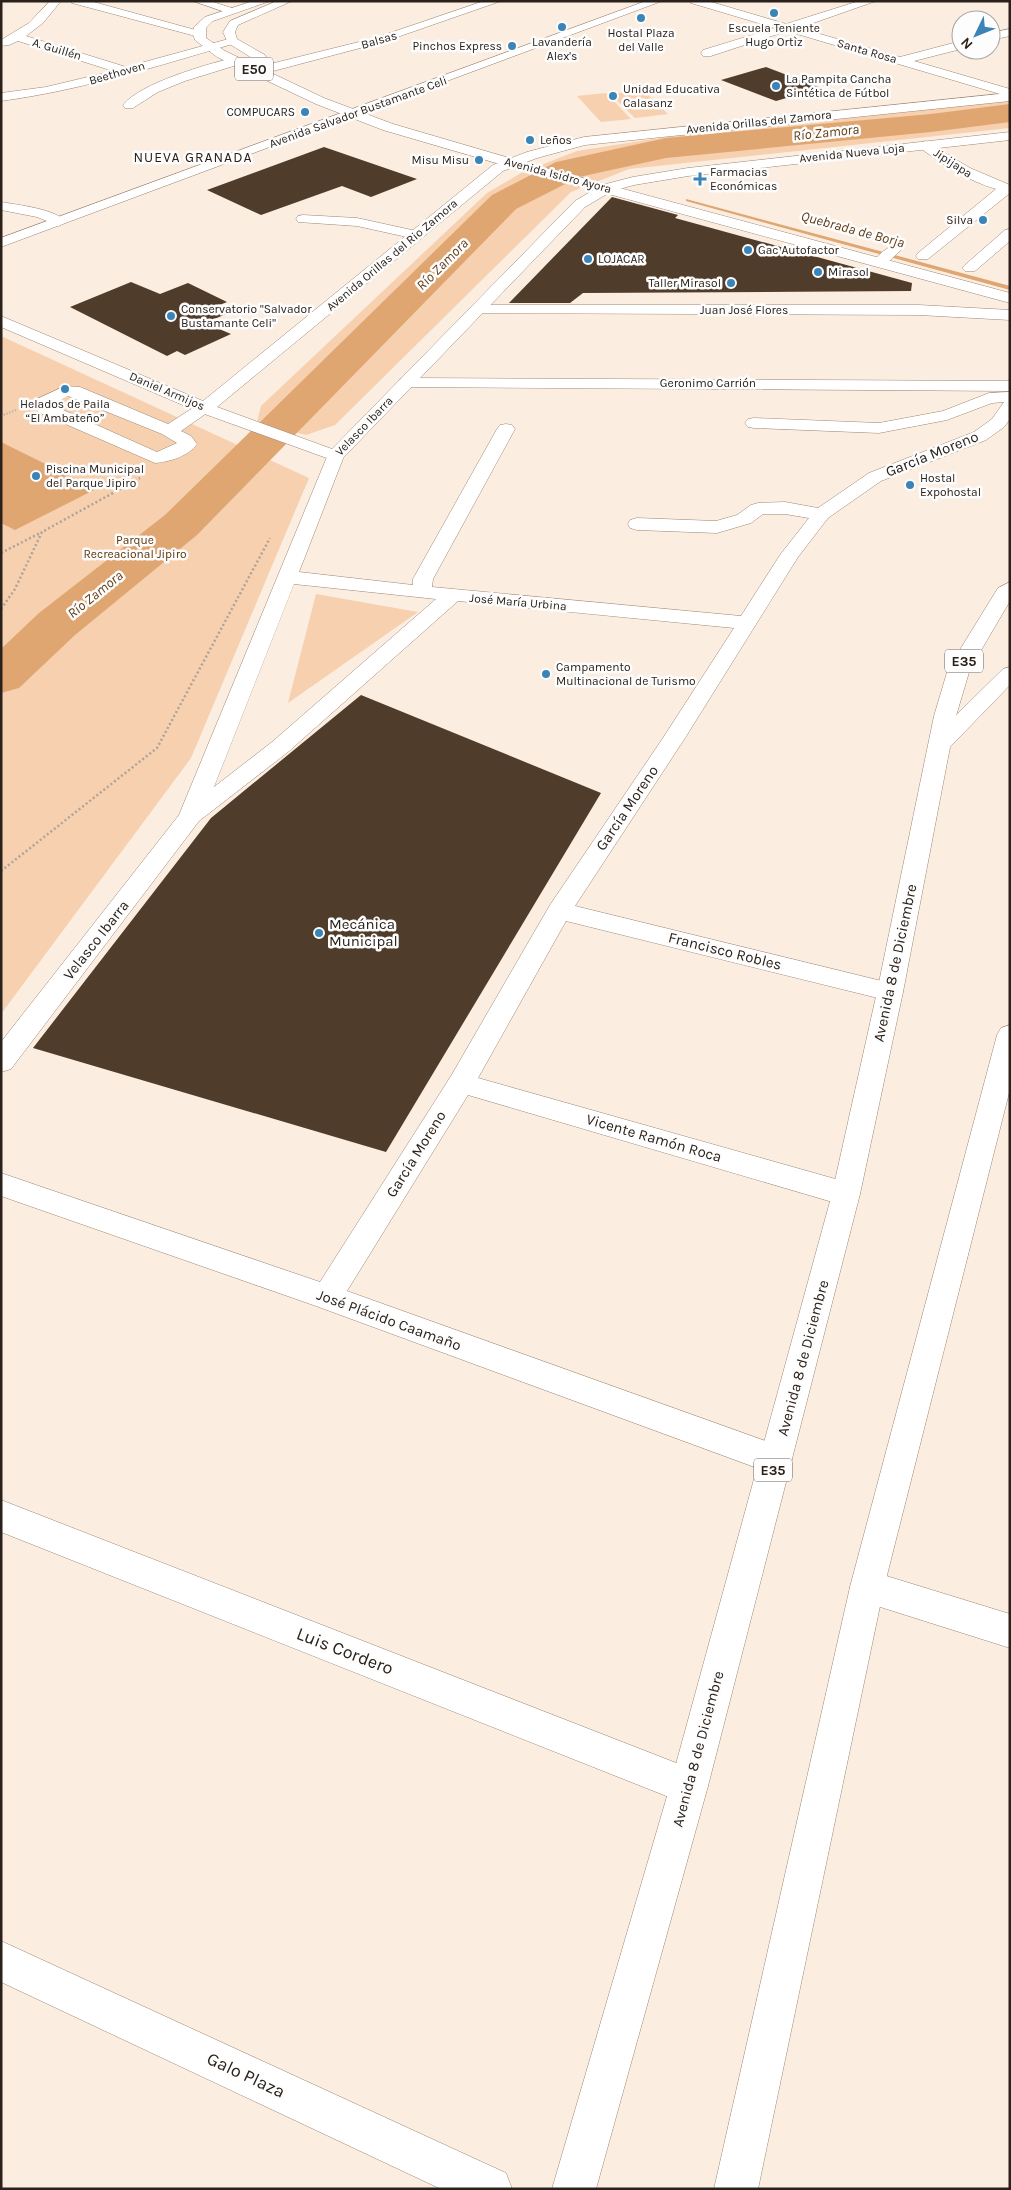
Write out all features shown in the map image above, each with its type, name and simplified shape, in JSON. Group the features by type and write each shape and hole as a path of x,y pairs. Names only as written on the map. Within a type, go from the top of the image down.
{"main road":[{"path":"1,45 17,37 41,20 56,1"},
{"path":"76,1 199,34 200,27 209,19 265,1"},
{"path":"198,1 231,11"},
{"name":"E50","path":"232,41 229,32 234,23 288,1"},
{"name":"Balsas","path":"258,72 395,35 496,1"},
{"name":"Avenida Salvador Bustamante Celi","path":"1,244 658,1"},
{"name":"Santa Rosa","path":"695,1 1010,95"},
{"path":"708,53 871,1"},
{"name":"Avenida Isidro Ayora","path":"199,34 201,40 210,46 258,72 353,115 514,164 606,181 880,262 1010,298"},
{"name":"A. Guillén","path":"17,37 125,71"},
{"name":"Avenida Isidro Ayora","path":"232,41 276,68 371,108 447,132 560,162"},
{"name":"Beethoven","path":"1,97 90,81 232,41"},
{"path":"900,61 951,48"},
{"path":"128,105 144,93 236,60"},
{"path":"1,90 15,95"},
{"name":"Avenida Orillas del Zamora","path":"514,164 584,141 1010,95"},
{"name":"Avenida Nueva Loja","path":"606,181 633,181 688,172 1010,136"},
{"name":"Jipijapa","path":"925,145 962,172 1008,189"},
{"name":"Avenida Orillas del Rio Zamora","path":"168,430 182,424 205,408 416,236 486,176 514,164"},
{"name":"Velasco Ibarra","path":"190,817 335,456 580,204 606,181"},
{"name":"Avenida Isidro Ayora","path":"633,181 670,190"},
{"path":"923,256 1008,189"},
{"path":"1,206 41,214 59,222"},
{"path":"302,219 357,222 416,236"},
{"path":"986,273 965,267 1010,233"},
{"path":"876,244 942,261"},
{"path":"880,262 894,249"},
{"name":"Juan José Flores","path":"478,310 919,310 1010,315"},
{"name":"Daniel Armijos","path":"1,321 205,408 335,456"},
{"name":"Geronimo Carrión","path":"406,383 712,383 1010,386"},
{"path":"65,391 74,391 168,430 185,440 188,444 165,457 155,458 44,408 43,403 45,400 65,391"},
{"path":"754,423 879,428 947,415 989,398 1010,397"},
{"name":"García Moreno","path":"327,1297 461,1083 559,911 748,623 790,555 821,514 875,477 980,436 998,423 1010,406"},
{"path":"422,591 423,579 506,429"},
{"path":"638,524 717,527 744,519 758,509 785,508 821,514"},
{"name":"José María Urbina","path":"288,577 453,596 748,623"},
{"name":"Avenida 8 de Diciembre","path":"574,2189 689,1786 846,1194 890,992 945,716 959,669 1005,592 1010,588"},
{"name":"Velasco Ibarra","path":"1,1062 190,817 280,747 453,596"},
{"path":"940,744 1010,674"},
{"name":"Francisco Robles","path":"559,911 890,992"},
{"path":"736,2189 867,1587 1010,1035"},
{"name":"Vicente Ramón Roca","path":"461,1083 846,1194"},
{"name":"José Plácido Caamaño","path":"1,1184 327,1297 776,1460"},
{"name":"Luis Cordero","path":"1,1516 689,1786"},
{"path":"867,1587 1010,1631"},
{"name":"Galo Plaza","path":"1,1962 490,2189"}],"path":[{"path":"1,553 147,474"},
{"path":"1,609 15,589 42,532"},
{"path":"1,871 156,748 270,537"}],"green space":[{"path":"643,90 668,114 635,118 610,94"},
{"path":"606,93 631,119 601,122 577,96"},
{"path":"1010,100 1010,128 629,169 571,192 335,425 306,435 257,422 261,406 487,193 523,172 577,151 666,137"},
{"name":"Parque Recreacional Jipiro","path":"1,336 309,478 191,758 1,1014"},
{"path":"316,594 418,612 288,703"}],"shaded area":[{"name":"Piscina Municipal del Parque Jipiro","path":"1,442 96,489 15,530 1,523"}],"building":[{"name":"La Pampita Cancha Sintética de Fútbol","path":"766,67 821,88 776,101 721,80"},
{"path":"324,147 417,179 371,197 342,186 261,215 207,190"},
{"path":"612,197 678,215 675,218 912,283 911,291 583,293 570,303 509,303"},
{"name":"Conservatorio \"Salvador Bustamante Celi\"","path":"131,282 160,294 188,283 227,302 212,308 226,314 205,323 231,334 185,355 177,351 167,356 70,307"},
{"name":"Mecánica Municipal","path":"361,695 601,793 386,1152 33,1048 211,818"}],"waterway":[{"name":"Río Zamora","path":"1,677 57,624 181,525 504,202 568,169 666,148 931,123 1010,113"},
{"name":"Quebrada de Borja","path":"688,200 1010,288"}],"place":[{"name":"Escuela Teniente Hugo Ortìz","path":"774,13"},
{"name":"Hostal Plaza del Valle","path":"641,18"},
{"name":"Lavandería Alex's","path":"562,27"},
{"name":"Pinchos Express","path":"512,46"},
{"name":"La Pampita Cancha Sintética de Fútbol","path":"776,86"},
{"name":"Unidad Educativa Calasanz","path":"613,96"},
{"name":"COMPUCARS","path":"305,112"},
{"name":"Leños","path":"530,140"},
{"name":"Misu Misu","path":"479,160"},
{"name":"Farmacias Económicas","path":"700,179"},
{"name":"Silva","path":"983,220"},
{"name":"Gac Autofactor","path":"748,250"},
{"name":"LOJACAR","path":"588,259"},
{"name":"Mirasol","path":"818,272"},
{"name":"Taller Mirasol","path":"731,283"},
{"name":"Conservatorio \"Salvador Bustamante Celi\"","path":"171,316"},
{"name":"Helados de Paila “El Ambateño”","path":"65,389"},
{"name":"Piscina Municipal del Parque Jipiro","path":"36,476"},
{"name":"Hostal Expohostal","path":"910,485"},
{"name":"Campamento Multinacional de Turismo","path":"546,674"},
{"name":"Mecánica Municipal","path":"319,933"}],"district":[{"name":"NUEVA GRANADA","path":"193,157"}]}
